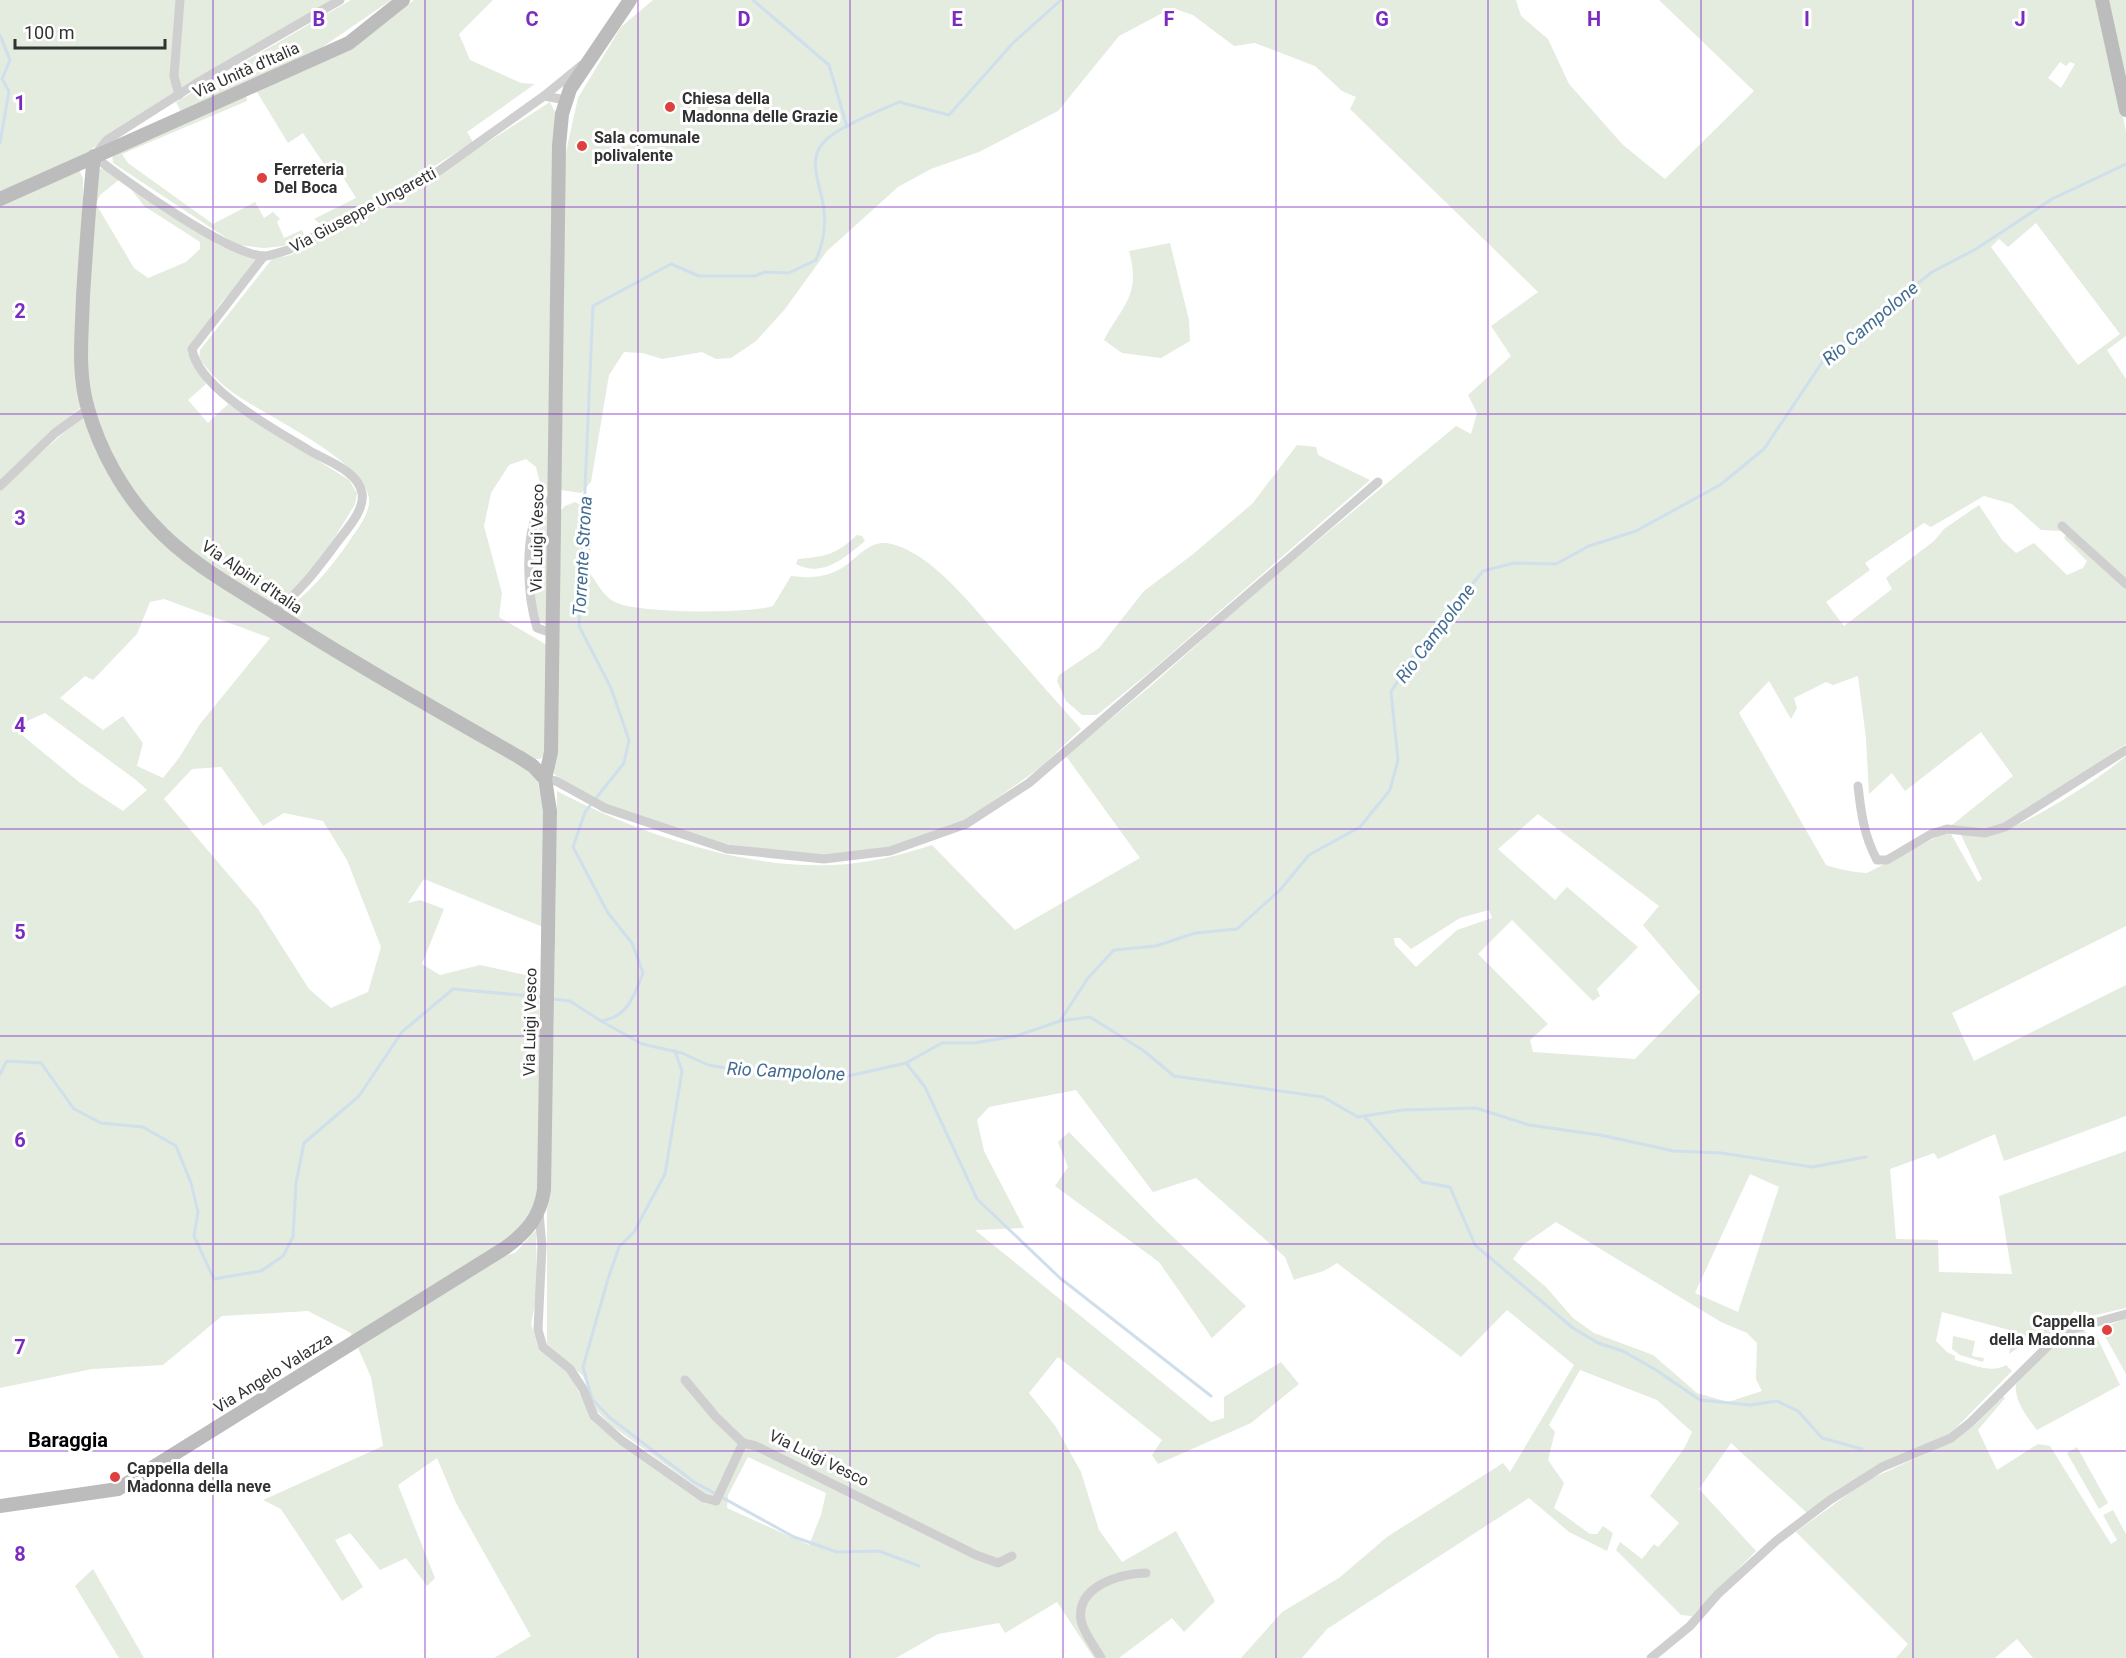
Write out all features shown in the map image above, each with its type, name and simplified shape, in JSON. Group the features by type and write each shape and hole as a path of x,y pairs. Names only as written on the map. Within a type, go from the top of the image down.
{"street":[{"path":"177,119 174,76 180,0"},
{"path":"273,612 295,596 329,553 362,505 362,492 353,477 335,463 219,392 194,360 192,349 205,329 264,256 232,247 183,217 94,156 107,140 175,97 340,0"},
{"name":"Via Unità d'Italia","path":"0,199 349,43 403,0"},
{"path":"544,96 566,100 570,89 630,0"},
{"path":"2102,0 2126,110"},
{"name":"Via Giuseppe Ungaretti","path":"264,256 288,250 433,175 544,96 596,53"},
{"name":"Via Luigi Vesco","path":"566,100 559,146 551,752 545,779 550,810 544,1190 539,1213 542,1246 538,1330 543,1347 570,1369 583,1389 594,1416 621,1440 704,1498 716,1501 743,1443 756,1446 827,1480 976,1555 998,1563 1012,1556"},
{"name":"Via Alpini d'Italia","path":"94,156 87,213 80,358 88,410 101,444 128,495 153,525 206,569 273,612 519,757 533,766 545,779"},
{"path":"0,486 55,433 88,410"},
{"path":"545,779 556,781 583,798 605,808 727,849 824,859 890,851 966,824 1029,783 1378,482"},
{"path":"552,633 537,628 531,608 530,550 536,513 543,502 555,499"},
{"path":"2062,526 2126,584"},
{"path":"1858,786 1863,827 1871,849 1876,860 1887,860 1931,834 1954,829 1985,833 2005,827 2126,750"},
{"name":"Via Angelo Valazza","path":"0,1506 118,1489 505,1248 526,1231 539,1213"},
{"path":"1651,1658 1690,1626 1718,1594 1776,1541 1830,1500 1882,1467 1951,1438 1971,1422 2055,1339 2073,1329 2126,1314"},
{"path":"685,1380 716,1417 743,1443"},
{"path":"1101,1658 1081,1623 1080,1611 1088,1596 1104,1582 1127,1573 1146,1573"}],"shaded area":[{"path":"0,0 333,0 191,81 123,125 88,152 0,192"},
{"path":"351,0 391,0 321,48 181,112 176,102"},
{"path":"414,0 493,0 459,34 470,60 521,83 535,84 467,132 473,142 428,170 323,226 314,219 356,198 333,161 324,164 303,133 288,143 257,92 351,46"},
{"path":"653,0 1516,0 1521,16 1548,39 1569,84 1623,145 1665,179 1754,91 1659,0 2097,0 2126,131 2126,336 2107,350 2126,379 2126,582 2060,522 2061,531 2041,530 2012,504 1984,496 1931,527 1924,523 1865,563 1870,570 1826,602 1844,626 1892,589 1886,578 1934,541 1944,529 1979,505 2002,540 2016,553 2034,543 2067,575 2083,568 2087,561 2064,538 2066,535 2126,589 2126,744 2004,824 1985,830 1952,825 2013,776 1981,732 1905,791 1892,773 1869,794 1866,738 1858,676 1833,685 1826,682 1794,698 1797,708 1791,719 1769,681 1739,713 1826,865 1867,873 1944,833 1951,834 1978,882 1982,879 1961,835 1985,837 2020,824 2080,790 2126,756 2126,926 1952,1013 1974,1061 2126,985 2126,1116 2004,1161 1995,1134 1938,1159 1934,1153 1890,1169 1896,1239 1938,1240 1939,1272 2012,1274 1999,1196 2126,1151 2126,1308 2078,1319 2076,1310 2050,1334 2036,1336 2009,1354 2013,1331 1942,1312 1936,1341 1947,1352 1955,1356 1955,1360 1994,1369 2006,1365 2012,1371 1949,1435 1807,1513 1731,1443 1699,1489 1756,1551 1692,1616 1681,1615 1616,1550 1620,1542 1642,1559 1654,1544 1658,1547 1679,1523 1650,1496 1685,1447 1692,1432 1657,1400 1580,1370 1549,1425 1555,1432 1548,1460 1564,1483 1554,1508 1590,1534 1597,1534 1603,1526 1613,1533 1607,1551 1569,1532 1529,1498 1327,1629 1302,1658 1241,1658 1282,1612 1339,1578 1387,1537 1503,1463 1510,1472 1574,1365 1507,1310 1461,1357 1337,1263 1321,1272 1294,1280 1285,1257 1196,1178 1153,1192 1076,1090 989,1107 977,1120 984,1151 1024,1228 975,1230 1211,1422 1224,1418 1224,1397 1281,1362 1299,1384 1251,1423 1158,1464 1152,1455 1162,1440 1058,1357 1029,1393 1056,1427 1081,1472 1099,1530 1122,1562 1176,1531 1215,1601 1184,1632 1172,1618 1119,1658 1094,1658 1057,1602 1005,1633 999,1623 938,1634 896,1658 494,1658 531,1636 456,1503 437,1458 398,1485 435,1578 427,1586 406,1558 380,1570 350,1533 335,1540 363,1587 342,1601 281,1509 263,1500 383,1446 371,1377 358,1348 504,1256 515,1253 536,1230 537,1294 531,1324 538,1346 570,1375 594,1422 705,1503 712,1504 713,1499 612,1426 596,1410 583,1376 547,1344 547,1212 554,1021 557,791 655,834 727,854 763,861 798,865 858,863 932,845 1015,930 1140,858 1066,756 1153,684 1257,591 1456,426 1471,434 1477,413 1468,395 1511,356 1491,326 1538,292 1350,109 1356,97 1342,91 1315,66 1255,43 1234,46 1193,15 1172,8 1119,36 1058,111 979,152 931,169 898,187 827,251 785,309 756,341 731,358 716,359 702,352 662,359 643,353 624,352 609,375 591,482 581,493 561,490 565,156 578,98 621,27","holes":["2060,62 2066,66 2070,62 2075,64 2061,88 2048,78","2036,223 2120,334 2078,365 1991,247 1999,239 2008,247","1538,814 1659,906 1643,925 1700,992 1635,1059 1533,1052 1530,1040 1548,1024 1478,954 1512,920 1593,1001 1600,996 1597,989 1638,947 1567,887 1555,900 1498,849","1489,910 1492,918 1457,930 1416,967 1395,945 1394,938 1400,938 1411,949 1460,918","1750,1174 1779,1187 1738,1312 1695,1293","1556,1222 1721,1322 1747,1333 1757,1343 1756,1379 1762,1391 1728,1402 1697,1393 1653,1355 1594,1333 1573,1318 1546,1287 1513,1259 1523,1245","748,1457 826,1493 821,1515 809,1545 727,1508 728,1495"]},
{"path":"2107,0 2126,0 2126,89"},
{"path":"246,95 247,101 122,154 128,163 213,224 255,202 264,218 273,212 280,219 277,222 284,238 302,230 304,235 284,246 264,248 237,245 113,163 112,153"},
{"path":"550,102 555,112 551,490 542,491 536,467 526,459 509,465 491,493 484,526 502,593 499,617 547,645 545,754 540,759 533,759 282,612 310,590 334,562 362,522 368,510 369,498 363,484 351,469 312,440 230,390 199,359 200,350 272,259 291,255 333,230 415,189"},
{"path":"104,168 120,179 100,195 96,204 134,268 148,278 186,262 200,249 200,242 144,206 127,184 219,245 259,259 220,304 188,353 206,384 188,400 208,423 228,404 349,480 357,493 355,504 319,560 297,586 271,605 183,550 129,490 93,410 85,350 98,169"},
{"path":"79,170 83,178 82,406 25,456 34,459 86,413 145,524 536,775 543,807 543,927 424,879 408,903 420,900 444,909 422,964 440,975 480,965 539,978 540,1180 537,1203 517,1233 353,1338 351,1333 308,1311 222,1316 163,1365 92,1369 0,1388 0,206","holes":["164,599 270,638 200,724 179,758 163,778 137,766 143,743 123,716 103,730 60,698 85,676 93,680 137,634 150,602","45,713 147,790 123,811 79,782 17,731 25,722","221,767 263,826 284,813 323,821 347,860 381,947 368,992 331,1008 309,989 258,909 164,799 192,769"]},
{"path":"1170,243 1189,320 1190,341 1161,358 1122,353 1104,340 1132,289 1133,278 1129,251"},
{"path":"1297,445 1316,447 1318,455 1370,480 1151,671 1097,715 1082,715 1066,701 1057,681 1059,675 1099,648 1144,591 1192,555 1252,504"},
{"path":"575,502 582,506 591,532 590,573 603,592 613,601 643,608 717,611 760,609 773,606 791,576 814,577 831,573 842,568 866,549 879,543 903,548 920,557 952,584 1081,729 1041,767 963,822 894,846 824,856 725,844 605,804 579,791 554,774 557,515 565,506"},
{"path":"546,513 550,514 549,627 539,621 533,580 536,538"},
{"path":"857,535 862,536 865,541 833,564 815,569 796,564 798,559 837,551"},
{"path":"1069,1132 1155,1220 1246,1306 1212,1338 1159,1262 1055,1186 1068,1167 1058,1142"},
{"path":"2126,1318 2126,1374 2101,1329"},
{"path":"2085,1331 2088,1338 2096,1335 2120,1385 2037,1430 2019,1403 2016,1384 2058,1341"},
{"path":"1953,1336 1975,1341 1972,1356 1984,1358 1983,1362 1960,1355 1952,1349"},
{"path":"2003,1396 2005,1398 1978,1430 1997,1470 2038,1444 2050,1446 2111,1544 2117,1540 2103,1515 2113,1510 2126,1534 2126,1658 2033,1658 2017,1639 1995,1658 1896,1658 1908,1644 1796,1532 1866,1481 1951,1442 1975,1425"},
{"path":"2077,1447 2108,1503 2099,1509 2067,1453"},
{"path":"93,1569 144,1658 119,1658 75,1586"}],"waterway":[{"path":"753,0 829,65 847,127"},
{"name":"Torrente Strona","path":"552,999 570,1001 601,1021 610,1019 618,1015 629,1004 643,973 632,943 608,913 573,847 585,812 624,763 629,740 611,688 579,626 593,306 671,264 699,276 755,276 765,272 789,273 816,260 825,223 815,160 823,143 848,125 899,102 949,115 1013,43 1061,0"},
{"path":"0,35 10,60 2,79 9,91 0,143"},
{"name":"Rio Campolone","path":"601,1021 642,1044 682,1053 708,1065 749,1072 795,1072 844,1077 906,1063 942,1043 974,1043 1016,1036 1060,1021 1088,978 1114,950 1156,946 1195,933 1237,929 1280,890 1309,855 1360,827 1390,790 1398,760 1391,692 1411,659 1483,571 1514,563 1556,564 1589,546 1636,531 1720,485 1764,449 1825,358 1932,272 1976,249 2052,199 2126,164"},
{"name":"Torrente Strona","path":"0,1074 7,1061 41,1063 74,1109 101,1123 143,1127 176,1146 191,1183 198,1212 194,1236 214,1279 261,1271 283,1256 293,1237 296,1183 304,1143 359,1096 402,1032 453,989 542,997"},
{"path":"1060,1021 1090,1017 1144,1051 1174,1076 1323,1097 1358,1117 1403,1110 1476,1108 1529,1125 1600,1135 1674,1151 1721,1153 1812,1167 1866,1157"},
{"path":"675,1051 682,1071 665,1174 634,1232 619,1247 608,1279 583,1367 592,1399 609,1417 694,1482 794,1537 837,1552 879,1551 919,1566"},
{"path":"906,1063 925,1087 977,1199 1060,1278 1211,1396"},
{"path":"1364,1116 1422,1182 1450,1187 1475,1245 1573,1328 1598,1343 1623,1351 1700,1400 1750,1405 1777,1401 1798,1411 1822,1438 1862,1449"}],"place":[{"name":"Chiesa della Madonna delle Grazie","path":"670,107"},
{"name":"Sala comunale polivalente","path":"582,146"},
{"name":"Ferreteria Del Boca","path":"262,178"},
{"name":"Cappella della Madonna","path":"2107,1330"},
{"name":"Cappella della Madonna della neve","path":"115,1477"}],"district":[{"name":"Baraggia","path":"68,1440"}]}
